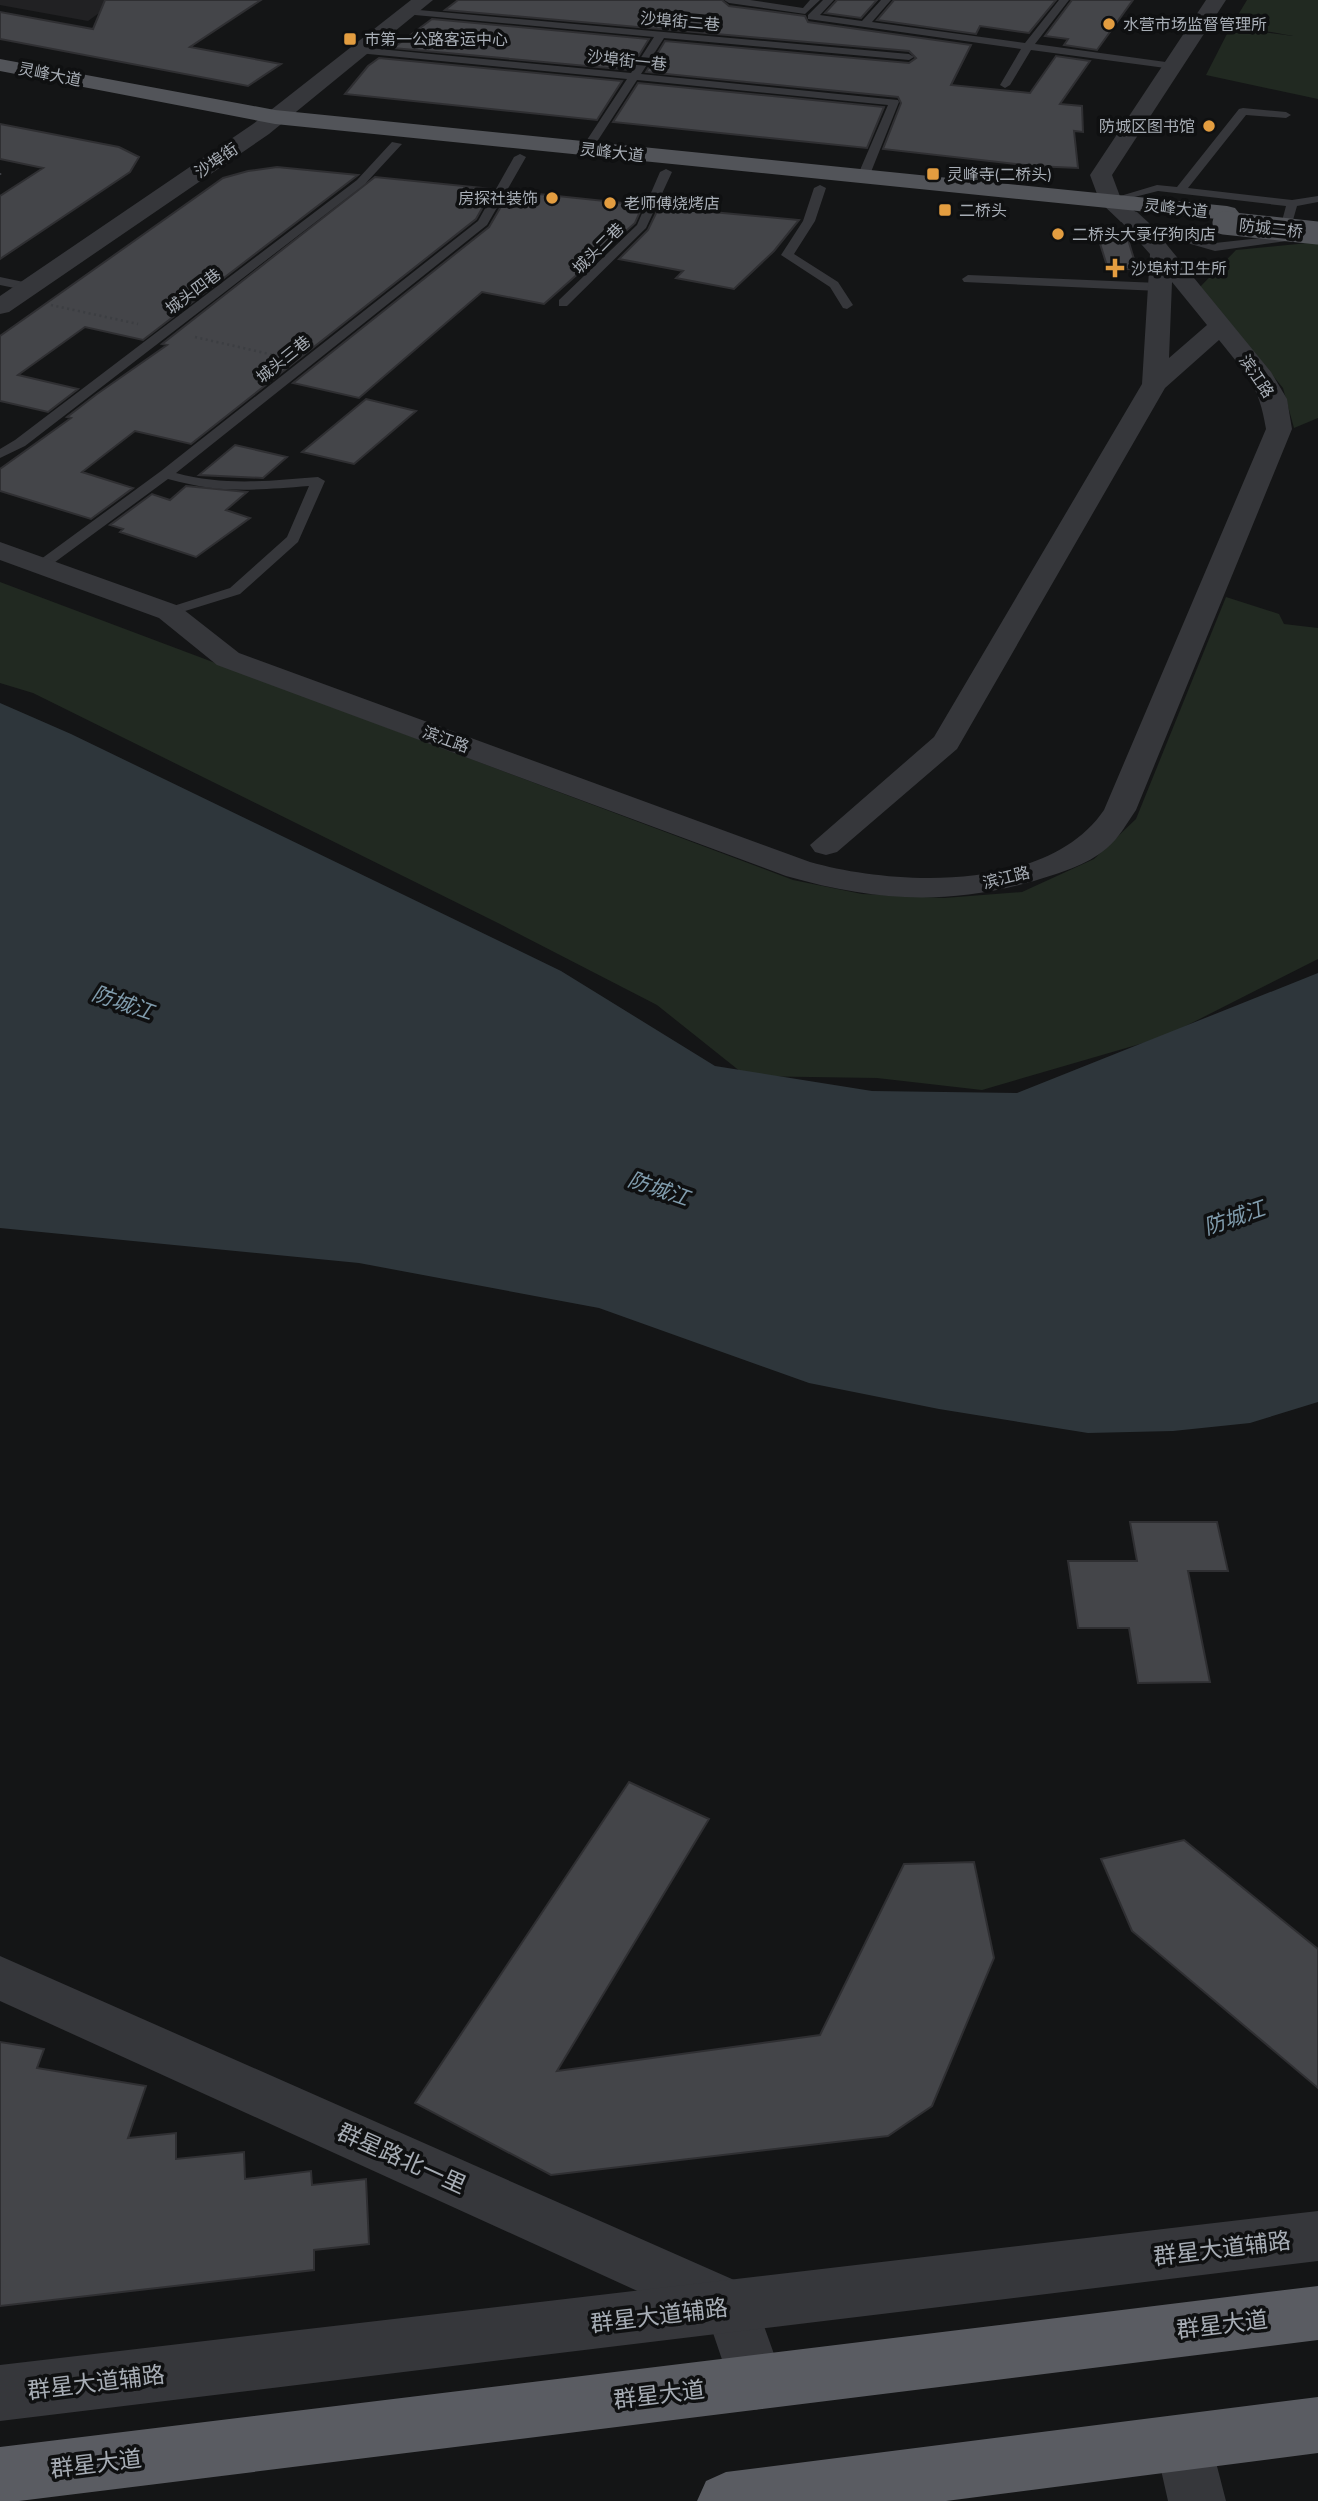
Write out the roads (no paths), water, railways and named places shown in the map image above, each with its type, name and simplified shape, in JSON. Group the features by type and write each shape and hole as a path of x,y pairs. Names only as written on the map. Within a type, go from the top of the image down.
{"highway":[{"name":"群星大道","path":"0,2475 1318,2313"},
{"path":"726,2501 1318,2426"}],"main road":[{"name":"灵峰大道","path":"0,65 268,123 587,149 863,177 1127,216"},
{"name":"灵峰大道","path":"0,80 396,144 821,188 1127,216 1226,218"},
{"name":"防城二桥","path":"1226,218 1318,222"},
{"name":"防城二桥","path":"1226,218 1318,233"}],"street":[{"name":"滨江路","path":"0,550 169,612 228,659 842,883 908,891 943,890 1016,877 1066,860 1100,837 1121,810 1279,429 1274,399 1262,377 1127,216 1101,175 1216,0"},
{"name":"沙埠街","path":"0,307 268,123 415,6"},
{"path":"1155,384 1161,256"},
{"path":"826,845 946,742 1155,384 1220,326"},
{"name":"群星路北一里","path":"0,1978 731,2306"},
{"name":"群星大道辅路","path":"0,2393 1318,2236"},
{"path":"731,2306 756,2382"},
{"path":"1183,2443 1197,2501"}],"lane":[{"path":"729,0 805,11 815,0"},
{"path":"829,0 812,17 1173,66"},
{"path":"865,24 886,0"},
{"path":"1005,85 1028,46 1064,0"},
{"name":"沙埠街二巷","path":"415,6 661,34 909,57"},
{"path":"587,149 661,34"},
{"name":"沙埠街一巷","path":"358,50 894,102 863,177"},
{"path":"1180,190 1243,111 1286,115"},
{"name":"城头四巷","path":"0,454 31,435 361,182 396,144"},
{"name":"城头三巷","path":"43,565 166,474 483,223 520,157"},
{"name":"城头二巷","path":"563,303 642,226 666,172"},
{"path":"821,188 808,221 787,255 834,285 847,306"},
{"path":"1292,203 1283,239 1214,247 1127,216 1157,188 1292,203 1318,199"},
{"path":"968,279 1159,287"},
{"path":"0,281 29,287"},
{"path":"166,474 204,485 240,487 318,481 293,539 236,591 169,612"}],"water":[{"name":"防城江","path":"0,703 71,734 561,971 715,1066 872,1091 1017,1093 1318,973 1318,1402 1250,1423 1173,1431 1088,1433 939,1409 809,1383 599,1308 359,1263 0,1228"}],"place":[{"name":"水营市场监督管理所","path":"1109,24"},
{"name":"巿第一公路客运中心","path":"350,39"},
{"name":"防城区图书馆","path":"1209,126"},
{"name":"灵峰寺(二桥头)","path":"933,174"},
{"name":"房探社装饰","path":"552,198"},
{"name":"老师傅烧烤店","path":"610,203"},
{"name":"二桥头","path":"945,210"},
{"name":"二桥头大菉仔狗肉店","path":"1058,234"},
{"name":"沙埠村卫生所","path":"1115,268"}]}
